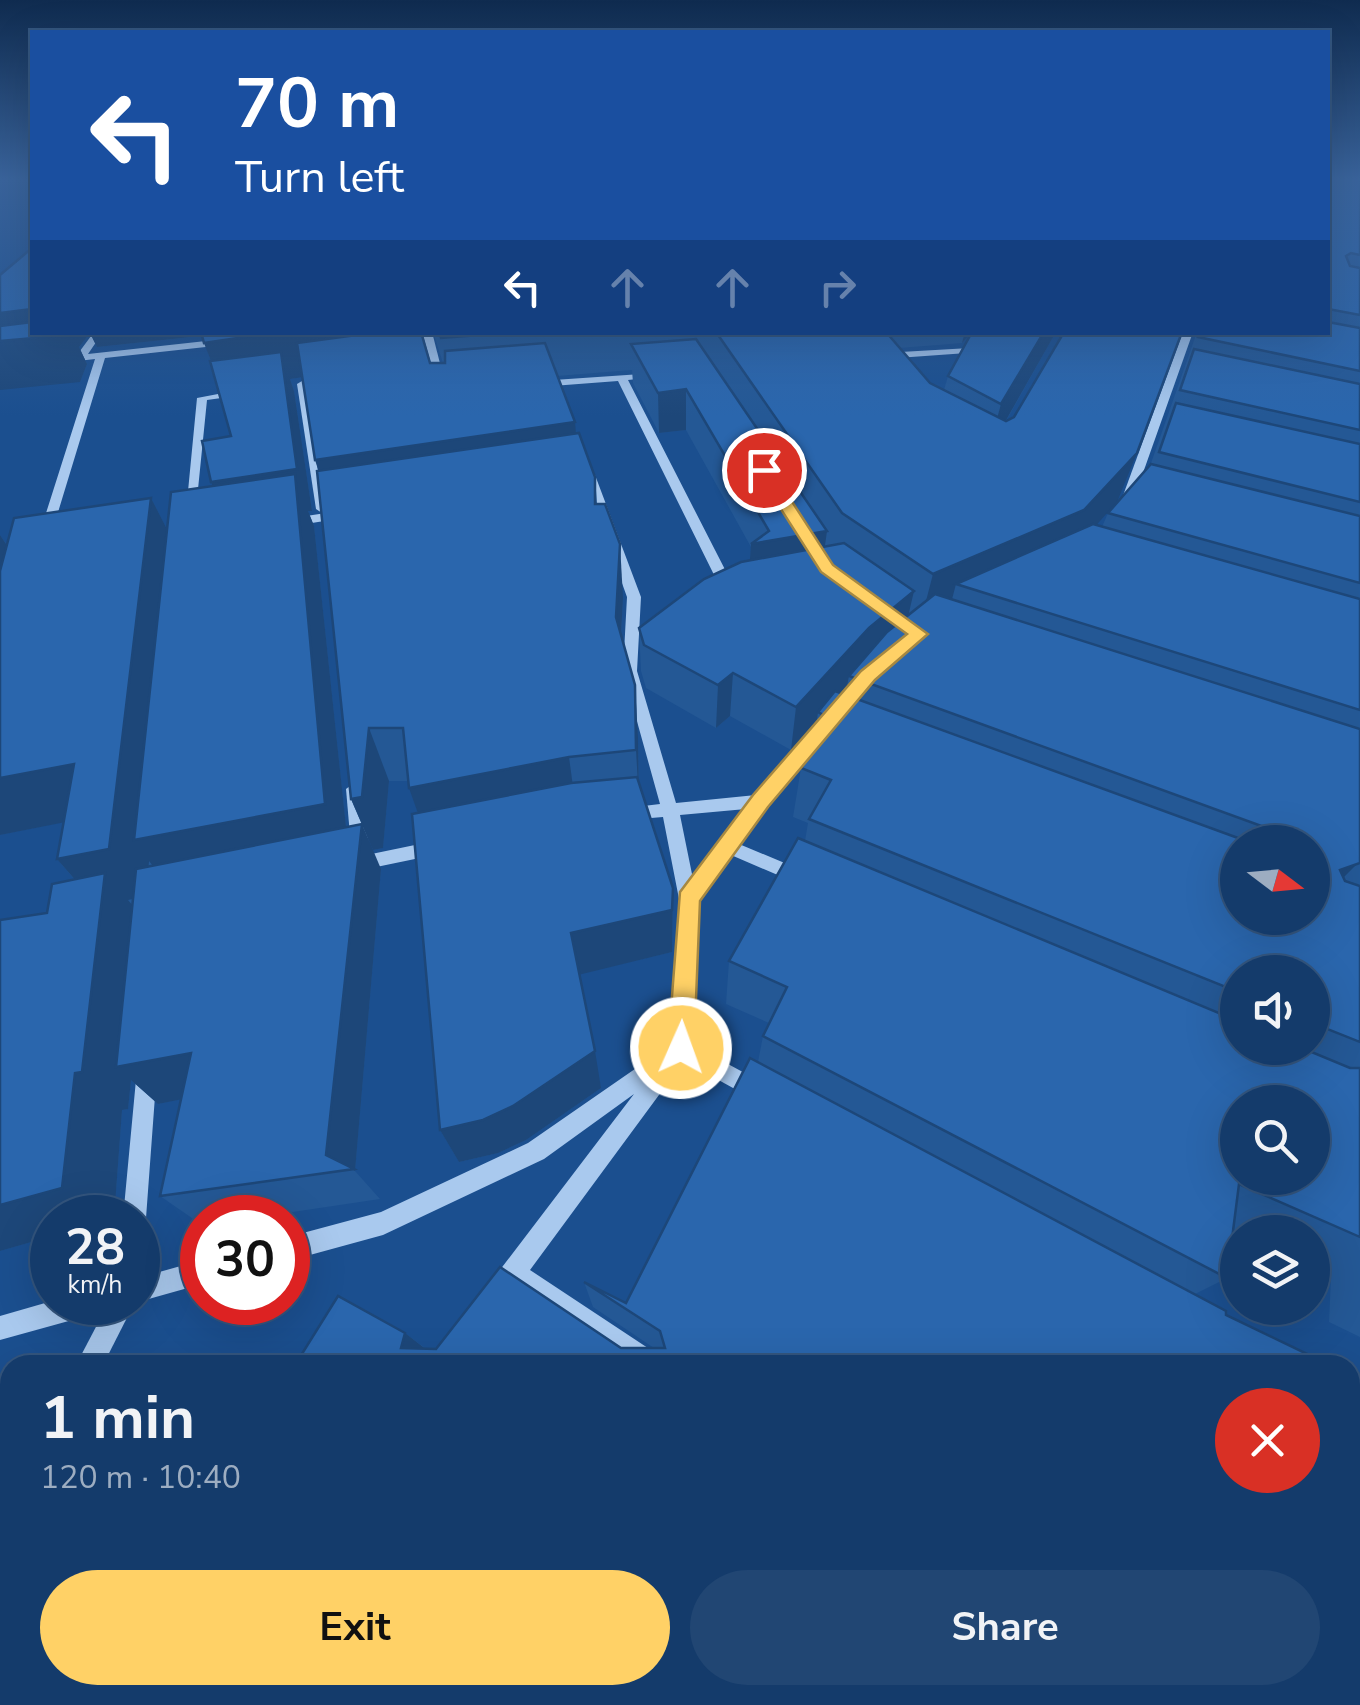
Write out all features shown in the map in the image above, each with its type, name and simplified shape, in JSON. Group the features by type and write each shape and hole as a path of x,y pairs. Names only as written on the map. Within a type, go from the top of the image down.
{"street":[{"path":"80,358 97,335"},
{"path":"428,335 444,391 462,390"},
{"path":"1128,510 1160,444 1193,336"},
{"path":"48,362 233,341"},
{"path":"883,371 872,357 971,345 959,365"},
{"path":"43,542 101,356"},
{"path":"417,367 436,364"},
{"path":"519,385 660,374"},
{"path":"621,377 733,598"},
{"path":"321,381 293,385 325,536"},
{"path":"557,382 563,401"},
{"path":"189,520 202,398 252,391"},
{"path":"490,1304 681,1048 688,899 670,810 630,671 634,597 583,457"},
{"path":"570,479 589,476"},
{"path":"265,526 361,511"},
{"path":"716,606 750,595"},
{"path":"631,647 648,639"},
{"path":"688,899 761,801 831,732 845,702"},
{"path":"351,767 353,864 460,843"},
{"path":"614,815 761,801"},
{"path":"727,846 818,885"},
{"path":"681,1048 784,1104"},
{"path":"310,1243 383,1222 536,1151 681,1048"},
{"path":"136,1195 147,1060"},
{"path":"513,1273 636,1355"},
{"path":"0,1328 30,1320"},
{"path":"95,1355 110,1325"},
{"path":"2,1705 35,1705"}],"building":[{"path":"22,257 30,257 30,309 0,313 0,275"},
{"path":"1330,257 1346,257 1350,266 1360,268 1360,315 1330,309"},
{"path":"30,322 30,335 57,335 0,341 0,326"},
{"path":"1330,322 1360,328 1360,371 1198,337 1330,335"},
{"path":"202,335 259,335 204,343"},
{"path":"357,335 422,335 430,363 445,363 445,351 545,343 575,422 315,460 297,343"},
{"path":"718,335 889,335 930,383 1006,421 1014,417 1062,335 1181,335 1137,453 1084,510 933,574 842,513"},
{"path":"970,335 1042,335 1001,404 948,376"},
{"path":"696,339 827,531 751,544 769,531 686,389 658,393 631,344"},
{"path":"1194,349 1360,384 1360,430 1180,390"},
{"path":"281,352 297,469 211,482 202,441 231,436 210,361"},
{"path":"1176,403 1360,444 1360,502 1159,452"},
{"path":"579,433 595,477 595,504 605,504 620,544 616,617 635,685 636,750 569,757 409,788 403,728 369,728 362,797 351,799 317,471"},
{"path":"1151,464 1360,516 1360,583 1108,513"},
{"path":"295,474 325,804 134,840 171,492"},
{"path":"151,498 109,849 57,859 74,764 0,778 0,571 14,518"},
{"path":"1093,524 1360,599 1360,710 956,584"},
{"path":"844,543 914,591 869,628 796,707 733,673 718,685 644,645 639,628 704,579 741,562"},
{"path":"935,594 1360,729 1360,863 1340,870 1345,881 1360,886 1360,1042 1330,1030 1330,955 1220,955 1220,985 809,819 831,780 801,768 833,720 818,712 835,691 1220,831 1220,935 1330,935 1330,825 1259,825 849,676 887,632"},
{"path":"637,777 673,888 672,910 571,933 595,1051 513,1106 483,1120 440,1130 412,814 571,783"},
{"path":"362,824 326,1155 354,1169 160,1196 191,1053 116,1067 136,869"},
{"path":"798,838 1220,1014 1220,1065 1330,1065 1330,1060 1360,1068 1360,1237 1330,1224 1330,1215 1310,1215 1264,1195 1330,1195 1330,1085 1220,1085 1220,1195 1238,1195 1235,1215 1220,1215 1220,1274 763,1036 787,987 729,961"},
{"path":"105,873 82,1072 75,1073 62,1188 0,1205 0,920 47,913 52,884"},
{"path":"750,1058 1220,1308 1220,1325 1247,1325 1309,1355 301,1355 338,1296 405,1333 401,1348 436,1349 500,1267 621,1348 665,1348 660,1331 584,1282 626,1303"}],"route":[{"path":"681,1048 688,899 761,801 868,676 919,634 827,568 764,470"}]}
